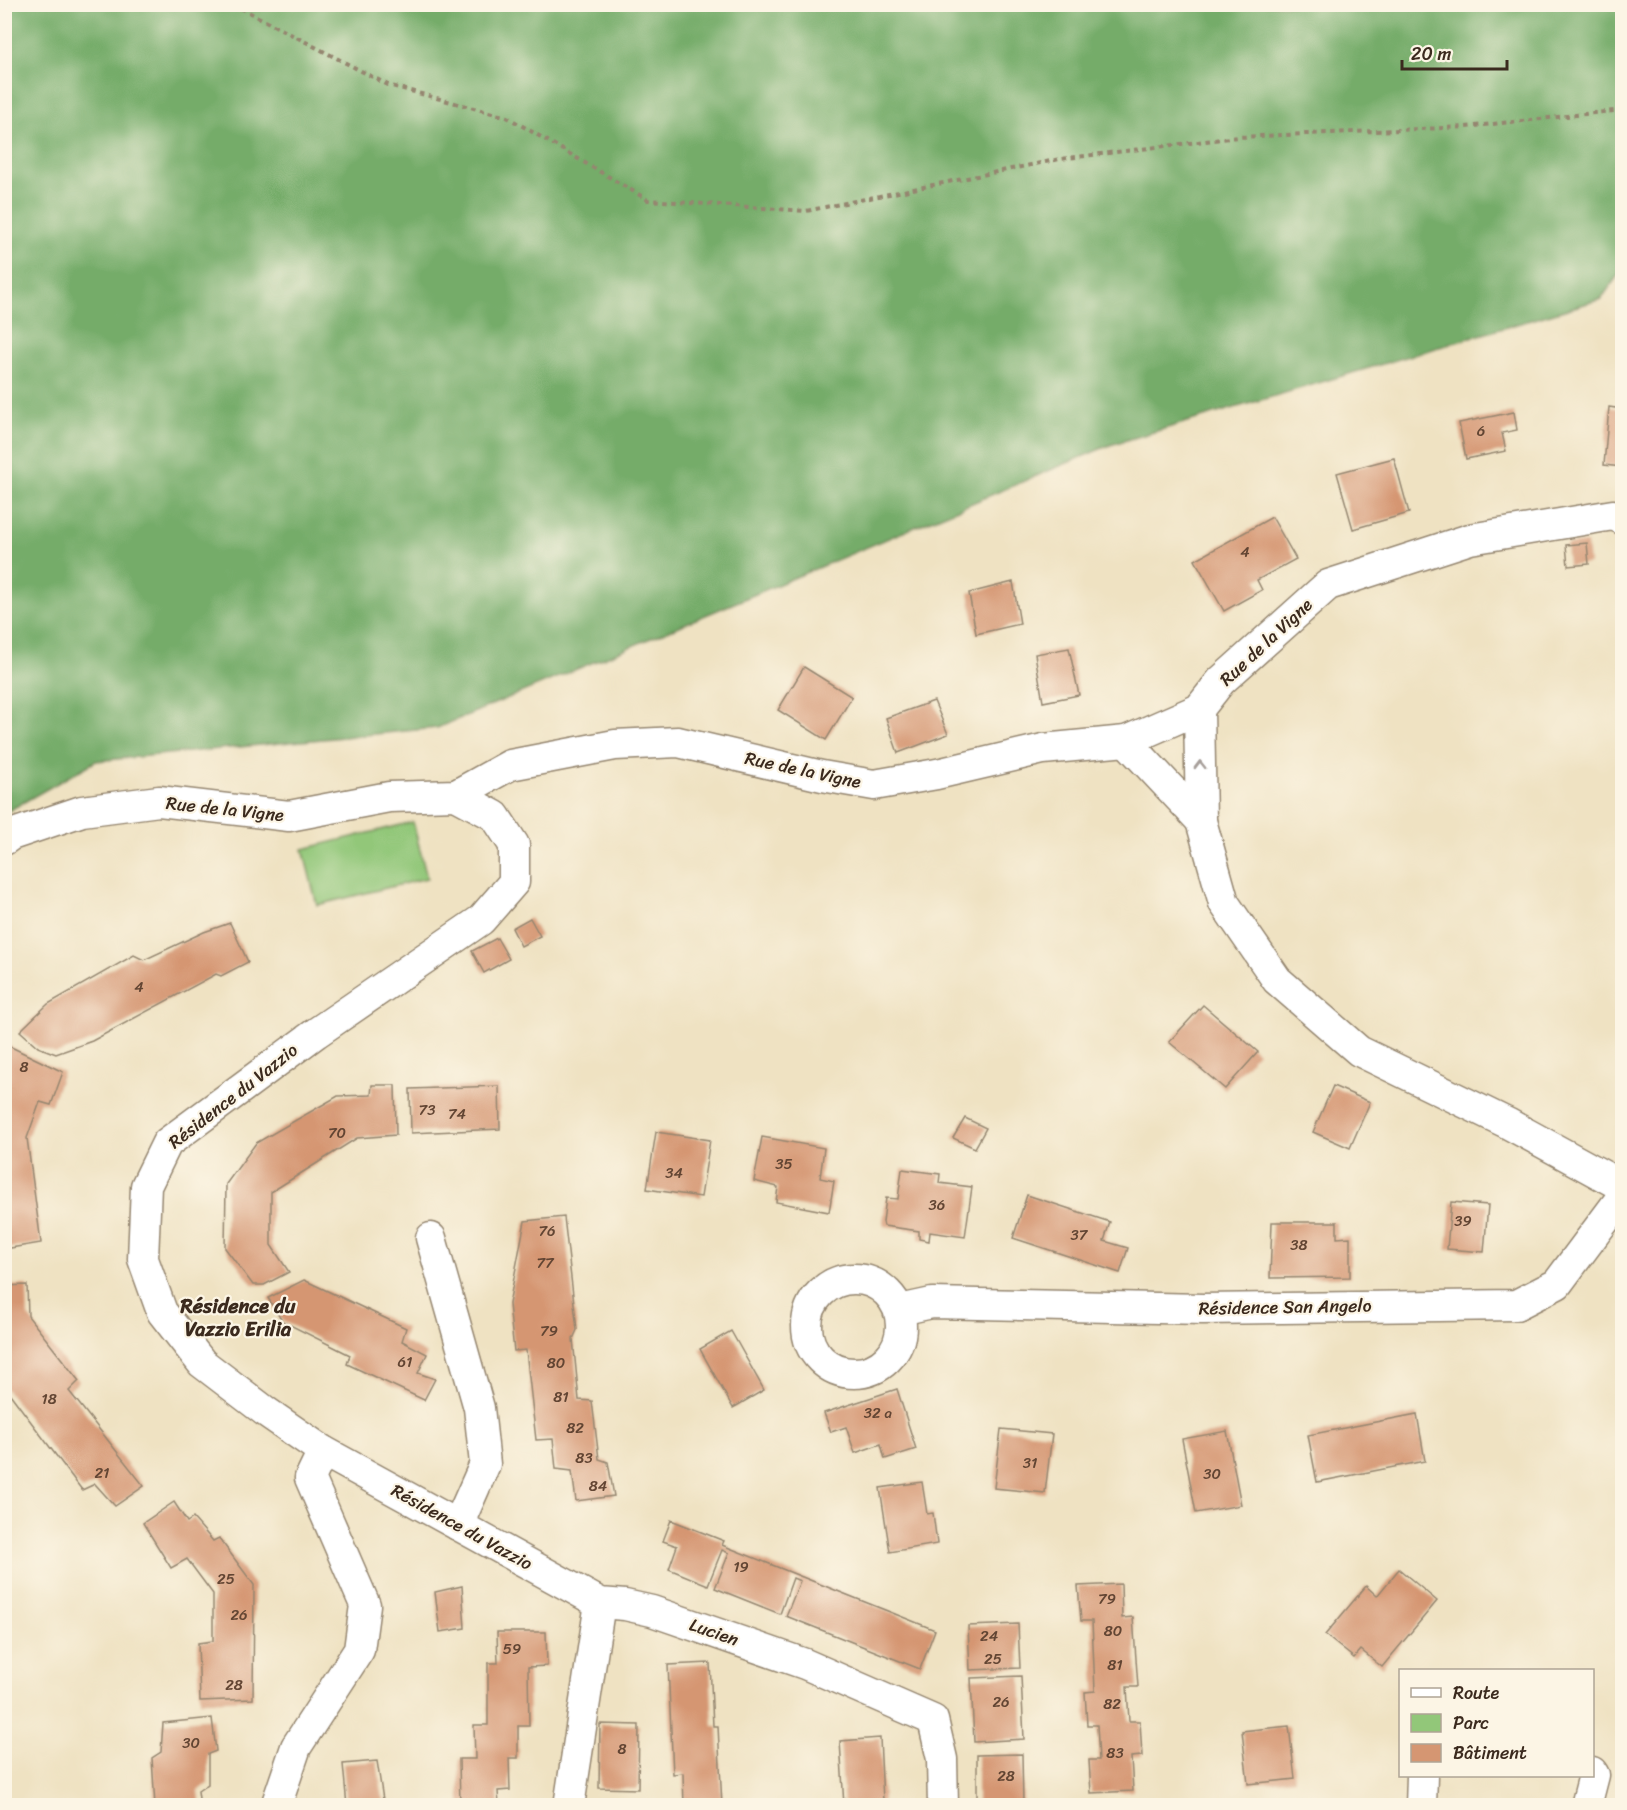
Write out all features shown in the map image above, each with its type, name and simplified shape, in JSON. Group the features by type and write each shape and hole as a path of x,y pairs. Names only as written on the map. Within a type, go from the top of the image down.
{"street":[{"name":"Rue de la Vigne","path":"4,840 11,835 82,811 159,801 289,816 389,797 456,795 510,765 615,745 678,742 822,776 874,785 938,774 1043,749 1126,741 1199,709 1221,681 1328,585 1470,539 1613,515 1623,519"},
{"path":"1199,709 1201,820 1224,903 1277,980 1359,1051 1507,1123 1623,1186"},
{"path":"1126,741 1201,820"},
{"name":"Résidence du Vazzio","path":"456,795 495,816 514,845 514,882 481,920 316,1033 167,1143 146,1186 143,1259 162,1312 202,1363 265,1412 323,1450 600,1603"},
{"name":"Résidence San Angelo","path":"900,1310 932,1303 1203,1309 1516,1305 1557,1284 1623,1197"},
{"path":"431,1238 479,1408 485,1464 458,1525"},
{"path":"276,1806 296,1747 359,1650 365,1605 310,1478 323,1450"},
{"path":"569,1806 600,1603"},
{"name":"Lucien","path":"600,1603 625,1605 652,1611 805,1664 933,1720 942,1759 943,1806"},
{"path":"1421,1806 1422,1777"},
{"path":"1587,1806 1594,1777"}],"path":[{"path":"233,4 388,85 507,117 648,200 806,211 1060,159 1238,137 1466,127 1623,110"}],"green space":[{"path":"5,4 1622,5 1622,270 1601,299 1110,445 437,728 96,761 5,813"},
{"path":"413,822 427,878 317,905 303,849"}],"building":[{"path":"1609,407 1622,409 1622,467 1604,465"},
{"path":"1514,412 1517,430 1502,433 1506,451 1466,459 1459,423"},
{"path":"1394,458 1409,513 1353,529 1337,473"},
{"path":"1272,517 1296,559 1257,580 1262,590 1224,611 1195,560"},
{"path":"1587,543 1589,564 1568,566 1566,545"},
{"path":"1013,582 1020,624 976,634 969,593"},
{"path":"1069,648 1079,695 1043,702 1035,654"},
{"path":"804,667 852,697 826,740 778,710"},
{"path":"934,701 948,734 898,753 886,718"},
{"path":"530,918 540,936 521,946 512,928"},
{"path":"230,923 248,962 221,976 216,974 92,1041 56,1054 38,1047 20,1031 48,1004 134,955 144,960 204,932"},
{"path":"497,938 509,959 484,973 472,951"},
{"path":"1203,1005 1258,1052 1225,1089 1169,1042"},
{"path":"9,1046 63,1072 51,1105 40,1102 27,1138 41,1243 4,1249 4,1055"},
{"path":"372,1085 395,1085 396,1135 357,1138 271,1192 271,1245 289,1272 264,1285 253,1285 225,1248 226,1184 256,1143 338,1096 371,1095"},
{"path":"499,1086 500,1129 411,1133 410,1089"},
{"path":"1333,1086 1370,1102 1350,1148 1313,1132"},
{"path":"965,1118 986,1128 975,1148 953,1138"},
{"path":"656,1132 710,1140 701,1197 647,1189"},
{"path":"762,1137 824,1148 820,1178 834,1181 829,1212 776,1202 778,1187 754,1181"},
{"path":"902,1169 940,1174 939,1183 972,1187 965,1237 930,1232 929,1241 919,1239 919,1231 884,1226 886,1198 898,1199"},
{"path":"1027,1195 1110,1222 1104,1241 1128,1248 1120,1273 1013,1238"},
{"path":"1451,1202 1488,1205 1484,1252 1447,1249"},
{"path":"564,1217 577,1330 573,1339 579,1400 592,1401 599,1459 608,1462 614,1496 576,1501 572,1471 556,1469 553,1439 536,1440 526,1350 514,1351 509,1304 525,1221"},
{"path":"1272,1222 1337,1222 1337,1238 1350,1237 1350,1277 1270,1278"},
{"path":"304,1280 406,1328 402,1341 427,1354 418,1373 435,1379 424,1400 347,1364 350,1355 282,1321 268,1298"},
{"path":"27,1285 28,1316 79,1381 69,1391 144,1486 115,1506 95,1484 82,1490 4,1386 4,1357 7,1355 7,1344 4,1341 4,1286"},
{"path":"731,1331 764,1390 733,1408 700,1349"},
{"path":"897,1389 916,1449 885,1459 881,1444 855,1453 846,1427 831,1432 824,1413"},
{"path":"1417,1414 1425,1461 1317,1482 1308,1435"},
{"path":"1001,1429 1052,1434 1045,1493 994,1488"},
{"path":"1227,1431 1241,1505 1196,1513 1182,1439"},
{"path":"922,1482 927,1514 933,1513 937,1544 890,1552 880,1488"},
{"path":"174,1502 187,1522 193,1518 213,1541 219,1538 254,1585 253,1699 200,1701 198,1643 213,1641 213,1594 187,1559 171,1568 143,1523"},
{"path":"671,1520 724,1541 722,1545 935,1630 920,1669 786,1616 800,1581 793,1578 780,1614 715,1588 729,1553 722,1550 708,1585 669,1569 677,1546 663,1541"},
{"path":"1399,1569 1437,1601 1382,1667 1361,1650 1354,1658 1325,1635 1366,1586 1377,1596"},
{"path":"1121,1584 1122,1618 1133,1617 1138,1687 1127,1687 1129,1721 1140,1721 1142,1756 1131,1757 1133,1791 1091,1793 1089,1760 1099,1760 1097,1725 1087,1725 1085,1692 1095,1691 1092,1621 1081,1621 1078,1586"},
{"path":"462,1586 465,1628 440,1632 435,1592"},
{"path":"1018,1624 1020,1668 970,1670 968,1626"},
{"path":"497,1632 546,1632 547,1666 528,1667 529,1726 518,1726 518,1758 509,1758 510,1790 498,1791 499,1806 460,1806 459,1759 475,1759 474,1725 488,1725 488,1663 498,1663"},
{"path":"710,1663 713,1726 718,1726 722,1806 684,1806 683,1773 673,1774 668,1665"},
{"path":"1021,1676 1024,1739 974,1742 971,1678"},
{"path":"212,1718 216,1751 208,1754 208,1784 198,1791 200,1806 155,1806 152,1758 161,1752 163,1723"},
{"path":"600,1724 639,1725 638,1789 599,1788"},
{"path":"1289,1726 1295,1779 1248,1784 1242,1731"},
{"path":"880,1738 883,1801 880,1806 844,1806 840,1741"},
{"path":"1022,1754 1023,1806 977,1806 977,1755"},
{"path":"377,1761 384,1806 347,1806 343,1764"}],"district":[{"name":"Résidence du Vazzio Erilia","path":"238,1318"}]}
